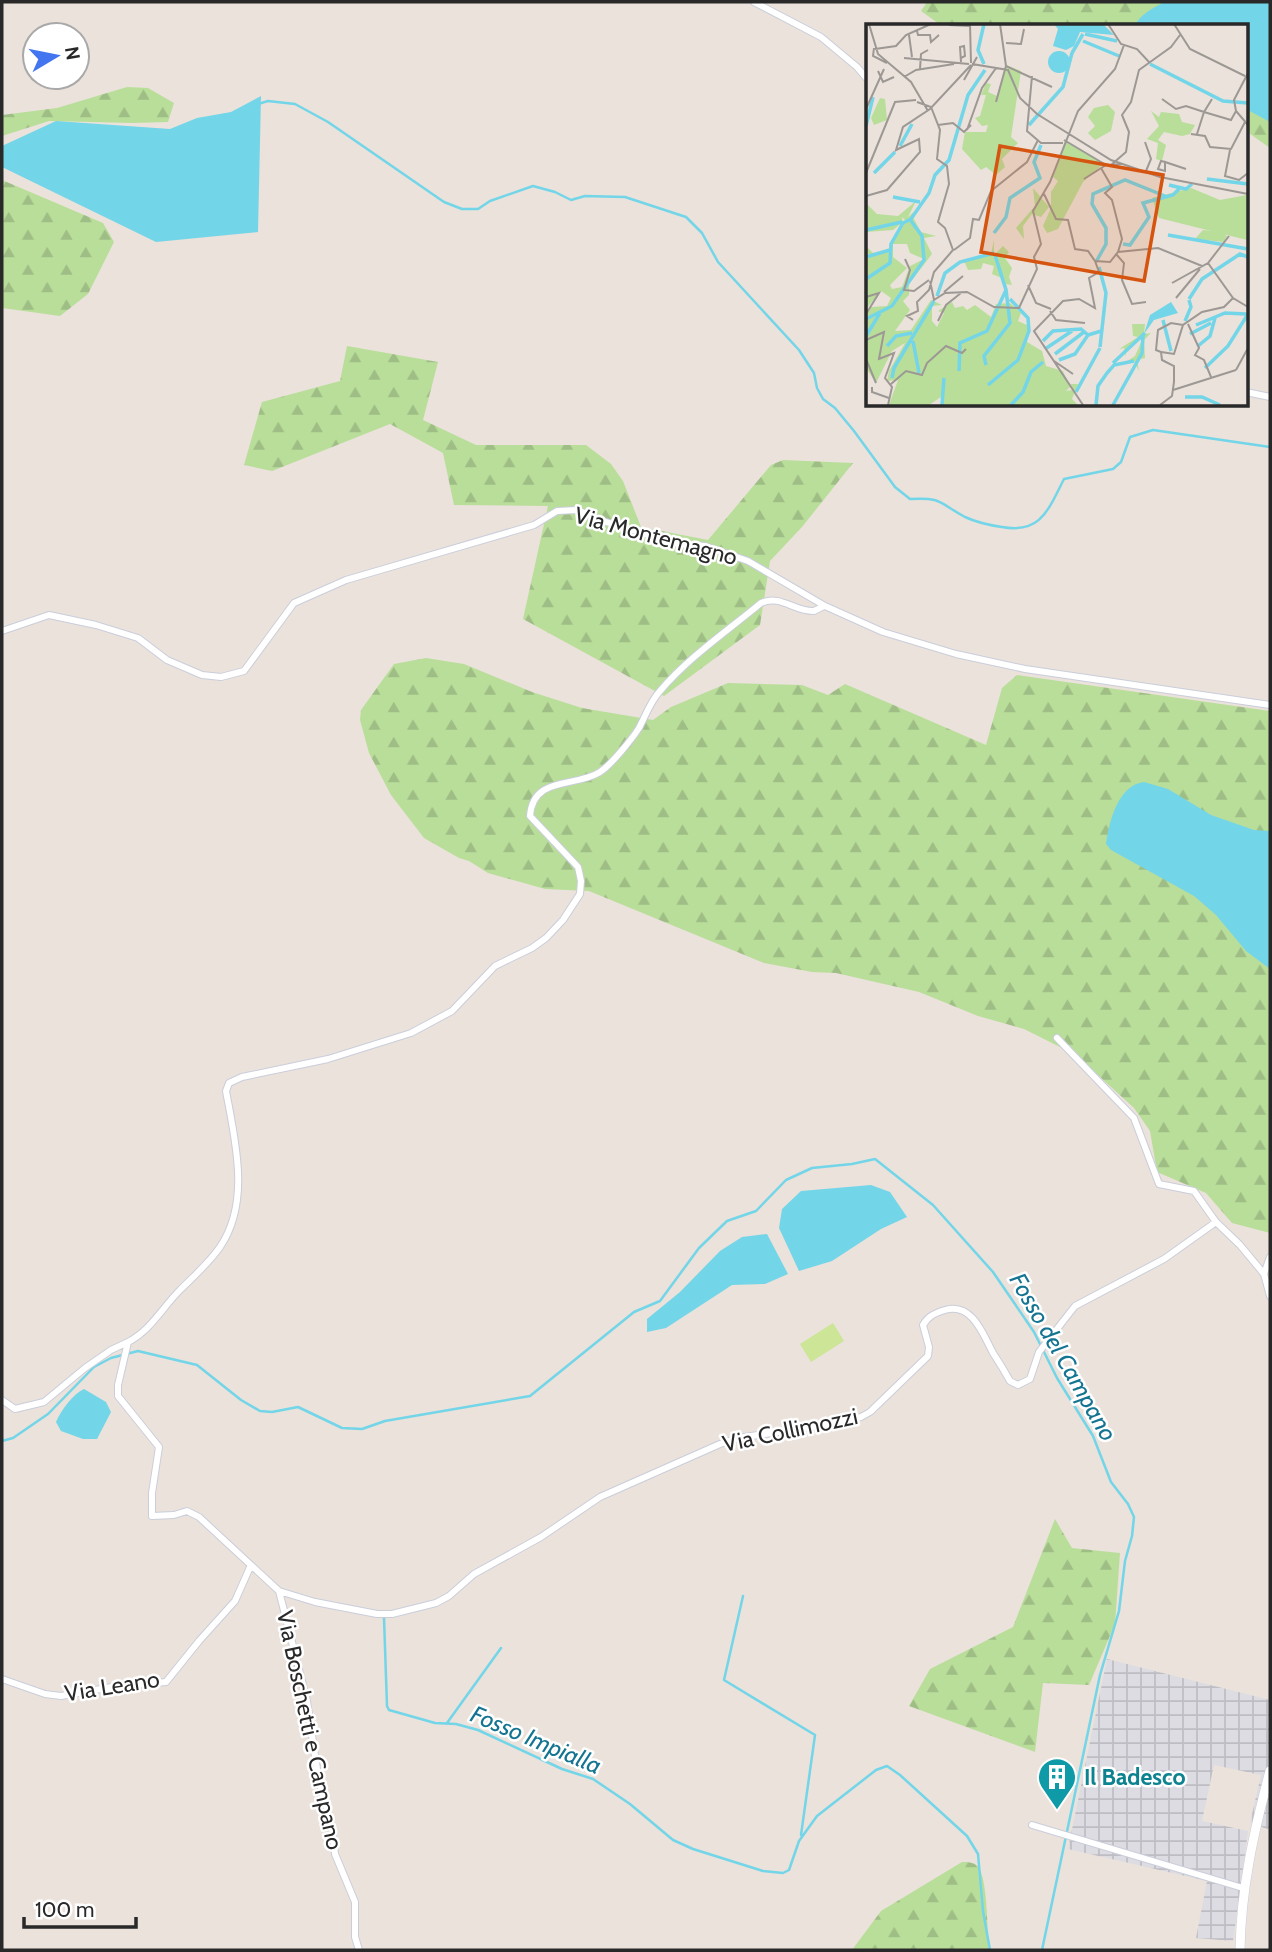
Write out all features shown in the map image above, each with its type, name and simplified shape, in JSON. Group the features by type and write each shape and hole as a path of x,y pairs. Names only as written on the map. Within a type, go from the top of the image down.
{"main road":[{"path":"1240,1950 1243,1888 1252,1839 1270,1770"}],"street":[{"path":"754,2 821,37 866,78"},
{"path":"1248,392 1270,397"},
{"name":"Via Montemagno","path":"2,631 49,615 138,638 167,660 202,675 221,677 244,671 294,603 346,580 534,525 557,512 577,510 603,521 678,544 705,546 731,554 825,606 883,632 956,654 1025,669 1270,705"},
{"path":"2,1400 15,1409 44,1402 94,1362 151,1326 178,1292 220,1248 235,1214 239,1180 226,1091 229,1083 242,1077 328,1059 411,1033 452,1011 495,966 533,948 546,938 563,920 580,894 581,881 578,867 530,817 530,808 540,794 550,785 589,777 602,771 638,730 653,699 661,690 690,660 761,603 777,600 814,611 825,606"},
{"path":"1057,1038 1134,1118 1160,1184 1194,1191 1216,1222 1241,1245 1264,1274 1270,1296"},
{"name":"Via Collimozzi","path":"279,1591 315,1602 377,1614 410,1610 443,1600 474,1574 541,1537 593,1501 720,1444 738,1438 838,1423 870,1412 928,1356 923,1325 933,1314 943,1311 954,1308 975,1320 1010,1381 1018,1385 1030,1379 1039,1352 1075,1306 1164,1259 1216,1222"},
{"path":"1264,1274 1270,1257"},
{"name":"Via Boschetti e Campano","path":"128,1342 118,1396 159,1447 152,1493 152,1516 161,1517 187,1511 199,1517 279,1591 307,1702 318,1776 332,1828 335,1854 355,1902 355,1937 359,1950"},
{"name":"Via Leano","path":"2,1679 45,1694 61,1696 112,1687 166,1682 236,1601 251,1565"},
{"path":"1032,1825 1243,1888"}],"shaded area":[{"path":"1107,1659 1270,1700 1270,1830 1250,1823 1261,1775 1214,1765 1202,1821 1248,1831 1233,1941 1196,1938 1207,1881 1068,1849"}],"green space":[{"path":"927,2 1270,2 1270,148 1248,132 1248,24 939,24 921,11"},
{"path":"127,87 148,88 174,103 168,122 49,121 2,136 2,115 57,108"},
{"path":"2,180 103,223 114,242 88,294 60,316 2,308"},
{"path":"347,346 438,362 423,420 476,445 586,445 611,464 623,481 641,527 708,540 771,465 783,460 853,463 802,527 770,561 760,625 664,696 523,619 548,506 454,505 443,453 390,424 272,471 244,465 262,402 340,381"},
{"path":"426,658 464,664 532,692 582,708 653,720 671,707 728,683 802,685 828,695 845,684 986,745 1002,688 1017,675 1270,711 1270,1233 1232,1223 1206,1193 1157,1172 1150,1131 1134,1108 1076,1055 1024,1029 978,1016 919,992 836,973 812,972 764,963 589,891 545,889 488,873 424,838 391,795 369,753 360,720 361,710 394,664"},
{"path":"833,1323 844,1341 811,1362 800,1344"},
{"path":"1055,1519 1072,1548 1120,1553 1115,1624 1089,1685 1043,1683 1035,1752 909,1706 930,1669 1013,1627"},
{"path":"962,1862 975,1864 984,1882 989,1950 852,1950 881,1911"}],"water":[{"path":"1165,2 1270,2 1270,122 1248,110 1248,24 1136,24 1152,9"},
{"path":"261,96 258,232 156,242 2,167 2,146 56,121 170,129 197,118 231,112"},
{"path":"1144,782 1168,789 1211,815 1254,830 1270,831 1270,969 1246,951 1216,915 1194,896 1111,850 1106,844 1112,816 1121,797 1135,785"},
{"path":"871,1185 890,1192 907,1217 881,1229 832,1261 799,1271 779,1228 782,1209 801,1191"},
{"path":"767,1234 788,1274 765,1284 732,1285 666,1328 647,1332 647,1319 680,1292 720,1251 742,1237"},
{"path":"84,1389 106,1402 111,1412 97,1439 83,1439 61,1431 56,1422 68,1403"}],"waterway":[{"path":"258,104 268,101 295,104 328,122 444,202 462,209 478,209 490,201 533,186 571,200 585,196 625,197 686,217 702,233 718,262 799,350 814,373 823,399 835,408 854,431 895,487 910,499 935,500 974,521 1015,528 1035,523 1048,510 1064,479 1113,469 1121,462 1130,437 1153,430 1270,447"},
{"name":"Fosso del Campano","path":"2,1441 13,1438 48,1414 94,1367 111,1358 138,1351 197,1365 241,1400 260,1411 272,1412 298,1407 342,1428 362,1429 385,1421 530,1396 634,1312 660,1301 699,1248 727,1221 756,1211 786,1180 812,1168 875,1159 933,1205 993,1272 1034,1332 1057,1378 1093,1436 1111,1482 1128,1504 1134,1517 1119,1611 1100,1675 1042,1950"},
{"path":"743,1596 724,1680 815,1735 801,1835"},
{"name":"Fosso Impialla","path":"384,1618 389,1710 435,1723 456,1724 478,1730 562,1769 593,1779 630,1804 673,1840 763,1871 783,1873 789,1870 799,1841 817,1816 876,1770 887,1766 967,1836 978,1854 983,1911 990,1950"},
{"path":"447,1723 501,1648"}],"place":[{"name":"Il Badesco","path":"1057,1811"}]}
